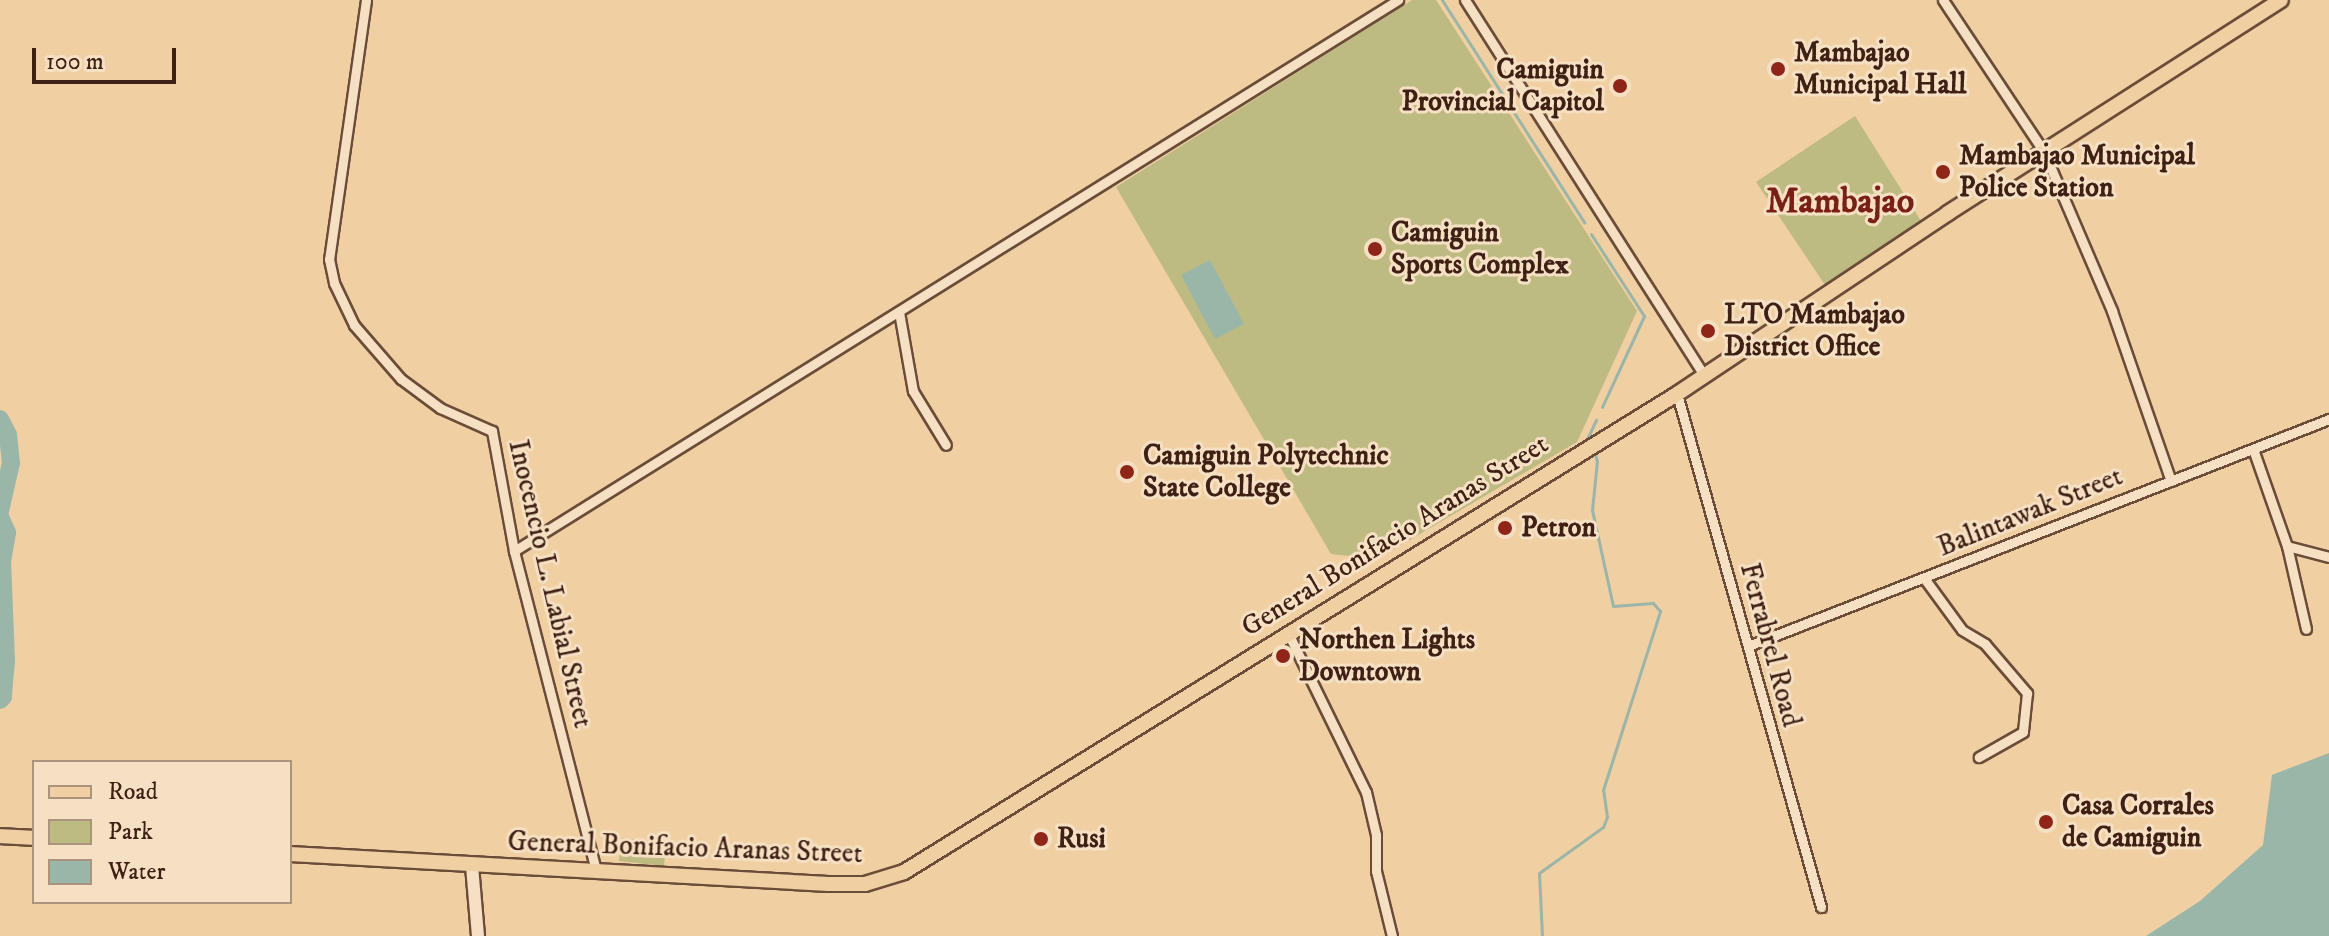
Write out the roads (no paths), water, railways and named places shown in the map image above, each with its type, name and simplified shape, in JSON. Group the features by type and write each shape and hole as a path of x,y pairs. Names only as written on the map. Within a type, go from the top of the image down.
{"main road":[{"name":"General Bonifacio Aranas Street","path":"292,854 828,884 885,879 922,863 1677,394 2281,0"},
{"path":"0,836 32,838"}],"street":[{"name":"Inocencio L. Labial Street","path":"366,0 329,259 334,283 354,325 401,379 440,408 492,431 514,551 596,870"},
{"path":"514,551 1398,0"},
{"path":"1465,0 1704,375"},
{"path":"1943,0 2044,152 2112,311 2171,481"},
{"path":"899,312 913,391 946,445"},
{"name":"Ferrabrel Road","path":"1677,394 1821,907"},
{"name":"Balintawak Street","path":"1748,646 2329,419"},
{"path":"2253,449 2287,546 2306,629"},
{"path":"2287,546 2329,557"},
{"path":"1924,578 1962,630 1985,644 2027,693 2023,732 1979,757"},
{"path":"1288,633 1366,792 1376,835 1376,871 1392,936"},
{"path":"468,865 478,936"}],"water":[{"path":"1210,260 1244,324 1215,339 1181,275"},
{"path":"2329,753 2329,936 2146,936 2200,901 2263,845 2272,775"}],"waterway":[{"path":"1442,0 1584,222"},
{"path":"1591,234 1644,316 1602,407"},
{"path":"0,419 8,435 11,463 0,511"},
{"path":"1591,442 1588,437 1596,420"},
{"path":"1542,936 1539,873 1603,827 1607,817 1603,790 1660,611 1653,603 1613,606 1592,510 1597,461 1593,449"},
{"path":"0,517 7,533 2,560 6,660 3,697 0,700"}],"place":[{"name":"Mambajao Municipal Hall","path":"1778,69"},
{"name":"Camiguin Provincial Capitol","path":"1620,86"},
{"name":"Mambajao Municipal Police Station","path":"1943,172"},
{"name":"Camiguin Sports Complex","path":"1375,249"},
{"name":"LTO Mambajao District Office","path":"1708,331"},
{"name":"Camiguin Polytechnic State College","path":"1127,472"},
{"name":"Petron","path":"1505,528"},
{"name":"Northen Lights Downtown","path":"1283,656"},
{"name":"Casa Corrales de Camiguin","path":"2046,822"},
{"name":"Rusi","path":"1041,839"}],"district":[{"name":"Mambajao","path":"1840,202"}]}
